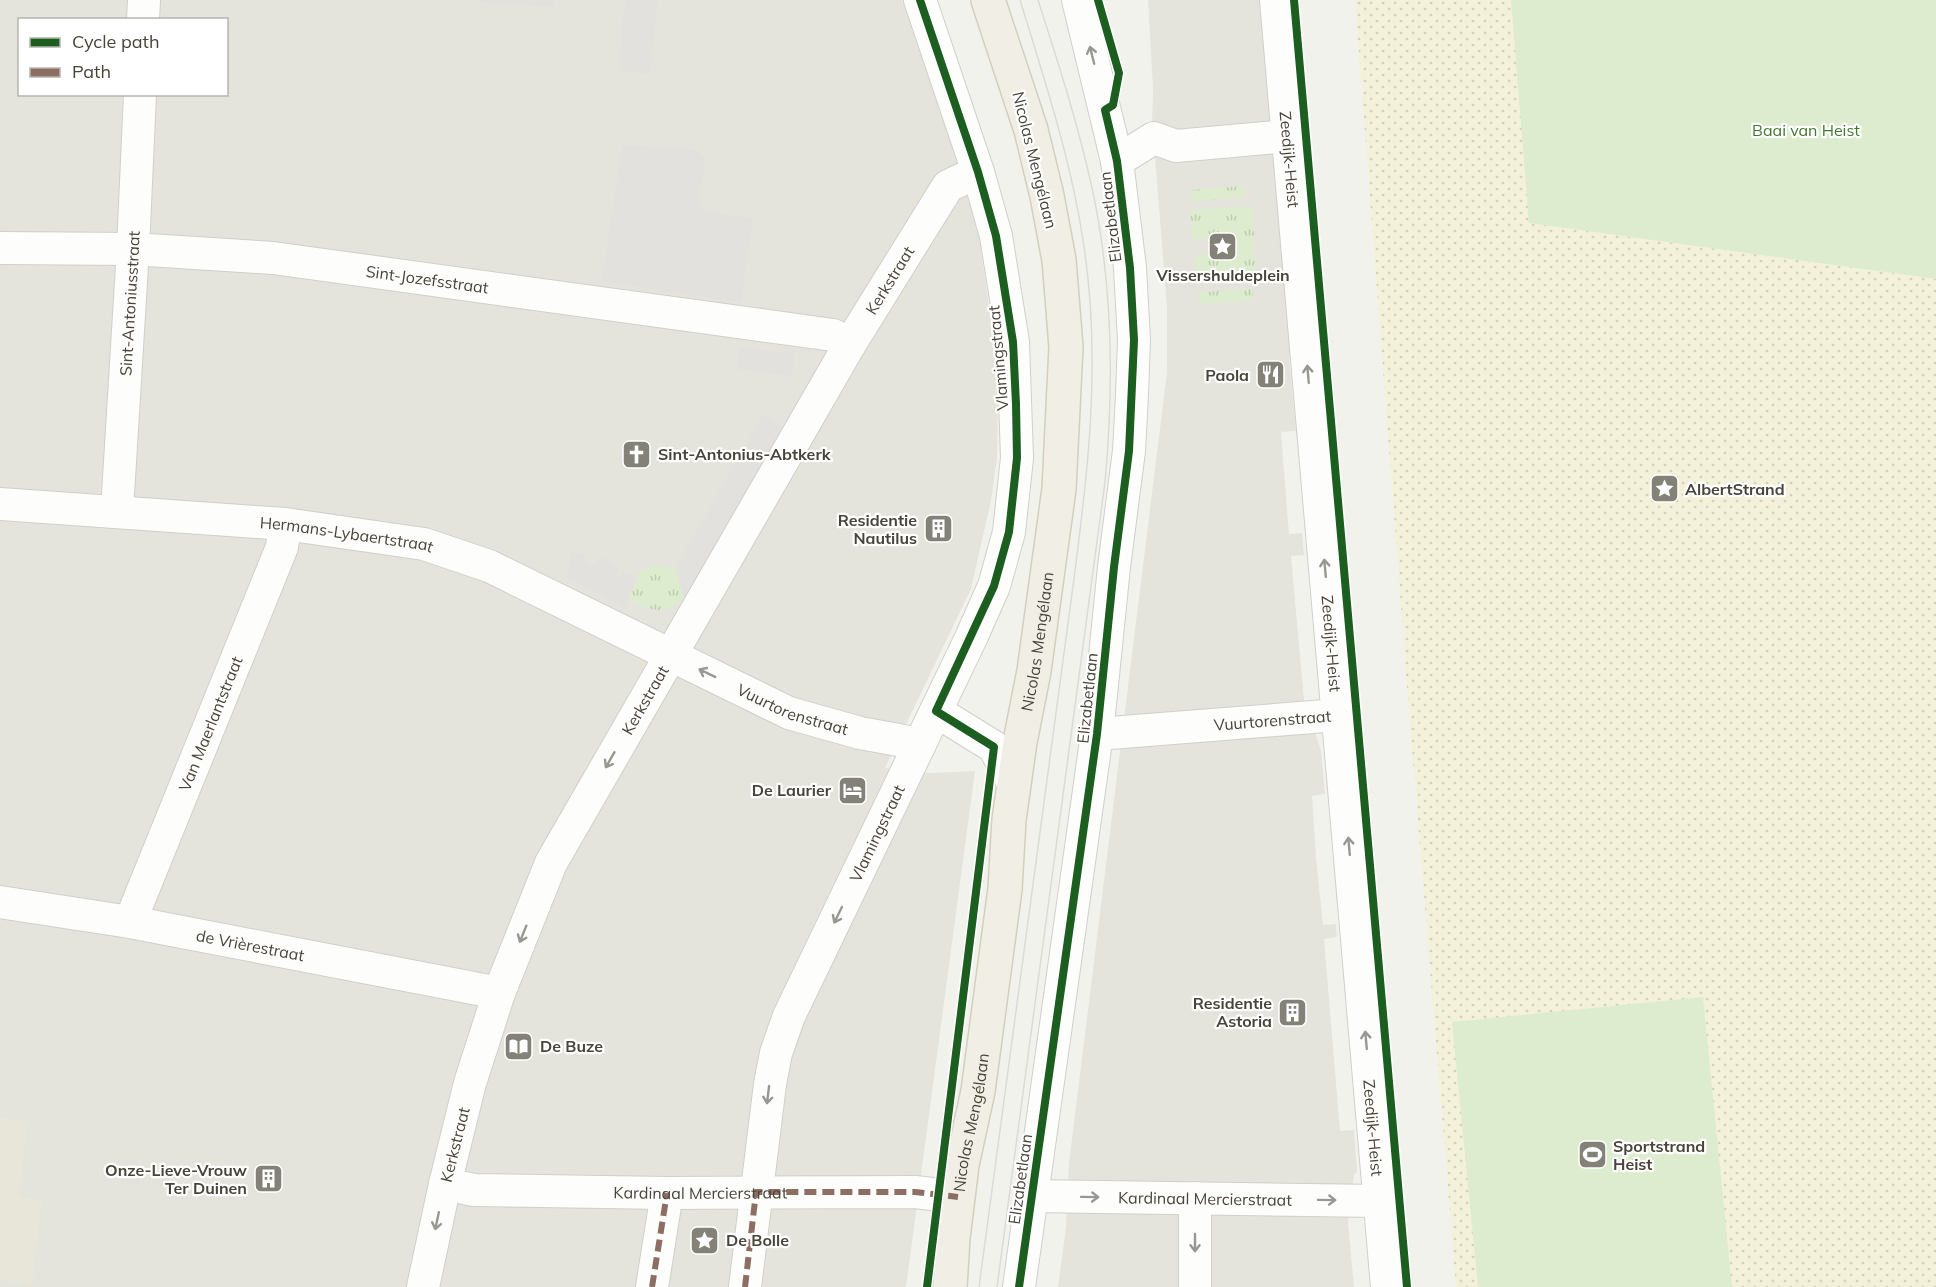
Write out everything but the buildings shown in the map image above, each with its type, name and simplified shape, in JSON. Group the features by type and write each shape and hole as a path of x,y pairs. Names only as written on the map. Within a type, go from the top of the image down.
{"main road":[{"name":"Nicolas Mengélaan","path":"950,1287 953,1238 962,1166 978,1091 1005,889 1009,820 1020,742 1034,671 1059,489 1066,347 1059,260 1047,196 1031,130 988,0"}],"street":[{"path":"143,18 144,0"},
{"name":"Vlamingstraat","path":"745,1287 770,1084 776,1053 789,1016 994,586 1009,532 1017,458 1013,342 996,236 978,172 920,0"},
{"name":"Elizabetlaan","path":"1019,1287 1097,734 1129,451 1132,395 1134,340 1130,268 1117,161 1078,0"},
{"name":"Zeedijk-Heist","path":"1276,0 1387,1287"},
{"name":"Sint-Antoniusstraat","path":"117,511 140,96"},
{"path":"1117,161 1154,138 1176,146 1288,136"},
{"name":"Kerkstraat","path":"423,1287 470,1083 499,993 551,862 850,344 948,186 978,172"},
{"name":"Sint-Jozefsstraat","path":"0,248 133,249 273,258 833,335 850,344"},
{"name":"Hermans-Lybaertstraat","path":"0,504 285,524 424,544 489,566 670,655"},
{"name":"Van Maerlantstraat","path":"130,922 282,547 285,524"},
{"name":"Vuurtorenstraat","path":"670,655 789,712 860,733 920,744"},
{"path":"936,711 994,747 1014,785"},
{"name":"Vuurtorenstraat","path":"1097,734 1338,715"},
{"name":"de Vrièrestraat","path":"0,902 130,922 499,993"},
{"name":"Kardinaal Mercierstraat","path":"445,1184 474,1190 667,1193 915,1192 958,1197"},
{"path":"652,1287 667,1193"},
{"name":"Kardinaal Mercierstraat","path":"1031,1196 1379,1201"},
{"path":"1195,1198 1195,1287"}],"shaded area":[{"path":"0,0 902,0 977,221 995,348 998,402 997,458 991,501 971,589 885,768 930,773 975,771 906,1287 0,1287"},
{"path":"479,0 555,0 554,7 479,2"},
{"path":"626,0 658,0 650,74 620,72 622,16"},
{"path":"1148,0 1259,0 1293,349 1289,356 1296,431 1281,432 1289,534 1302,533 1304,555 1291,556 1304,700 1321,751 1325,794 1312,796 1316,857 1323,925 1336,924 1337,937 1324,939 1340,1131 1354,1130 1357,1171 1354,1175 1348,1222 1354,1287 1058,1287 1066,1227 1069,1163 1167,372 1167,308 1152,119 1153,90"},
{"path":"622,145 700,150 700,156 706,157 698,203 704,211 753,219 741,303 602,281"},
{"path":"740,347 795,354 792,376 737,369"},
{"path":"763,415 783,428 685,599 675,569"},
{"path":"571,552 585,555 586,563 596,565 598,557 606,558 606,561 611,560 618,571 616,576 618,577 622,573 635,575 636,580 625,607 567,577"},
{"path":"0,1118 28,1121 19,1197 42,1200 32,1285 0,1280"}],"green space":[{"name":"Baai van Heist","path":"1511,0 1936,0 1936,279 1529,223"},
{"path":"1244,186 1245,197 1191,202 1191,190"},
{"path":"1252,206 1257,279 1196,284 1194,255 1221,253 1220,238 1192,239 1190,210"},
{"path":"1252,288 1253,300 1200,305 1198,293"},
{"path":"654,565 675,569 685,599 662,610 651,609 628,600 636,580 639,579 638,574 649,566 654,569"},
{"name":"Sportstrand Heist","path":"1703,997 1732,1287 1478,1287 1452,1022"}],"sand":[{"name":"AlbertStrand","path":"1355,0 1511,0 1530,223 1936,279 1936,1287 1456,1287 1408,700"}],"tram line":[{"path":"979,1287 1077,557 1087,469 1092,380 1089,292 1079,216 1057,122 1020,0"},
{"path":"997,1287 1105,482 1110,408 1108,297 1099,224 1080,140 1038,0"}],"marked path":[{"path":"745,1287 756,1192 915,1192 958,1197"},
{"path":"652,1287 667,1193"}],"cycle path":[{"path":"920,0 978,172 996,236 1013,342 1017,458 1009,532 994,586 936,711 994,747 927,1287"},
{"path":"1019,1287 1097,734 1114,567 1129,451 1134,340 1130,268 1117,161 1105,110 1113,105 1119,73 1098,0"},
{"path":"1294,0 1407,1287"}],"place":[{"name":"Vissershuldeplein","path":"1223,247"},
{"name":"Paola","path":"1270,375"},
{"name":"Sint-Antonius-Abtkerk","path":"637,454"},
{"name":"AlbertStrand","path":"1664,489"},
{"name":"Residentie Nautilus","path":"938,529"},
{"name":"De Laurier","path":"852,790"},
{"name":"Residentie Astoria","path":"1293,1012"},
{"name":"De Buze","path":"519,1046"},
{"name":"Sportstrand Heist","path":"1592,1155"},
{"name":"Onze-Lieve-Vrouw Ter Duinen","path":"268,1179"},
{"name":"De Bolle","path":"705,1240"}]}
